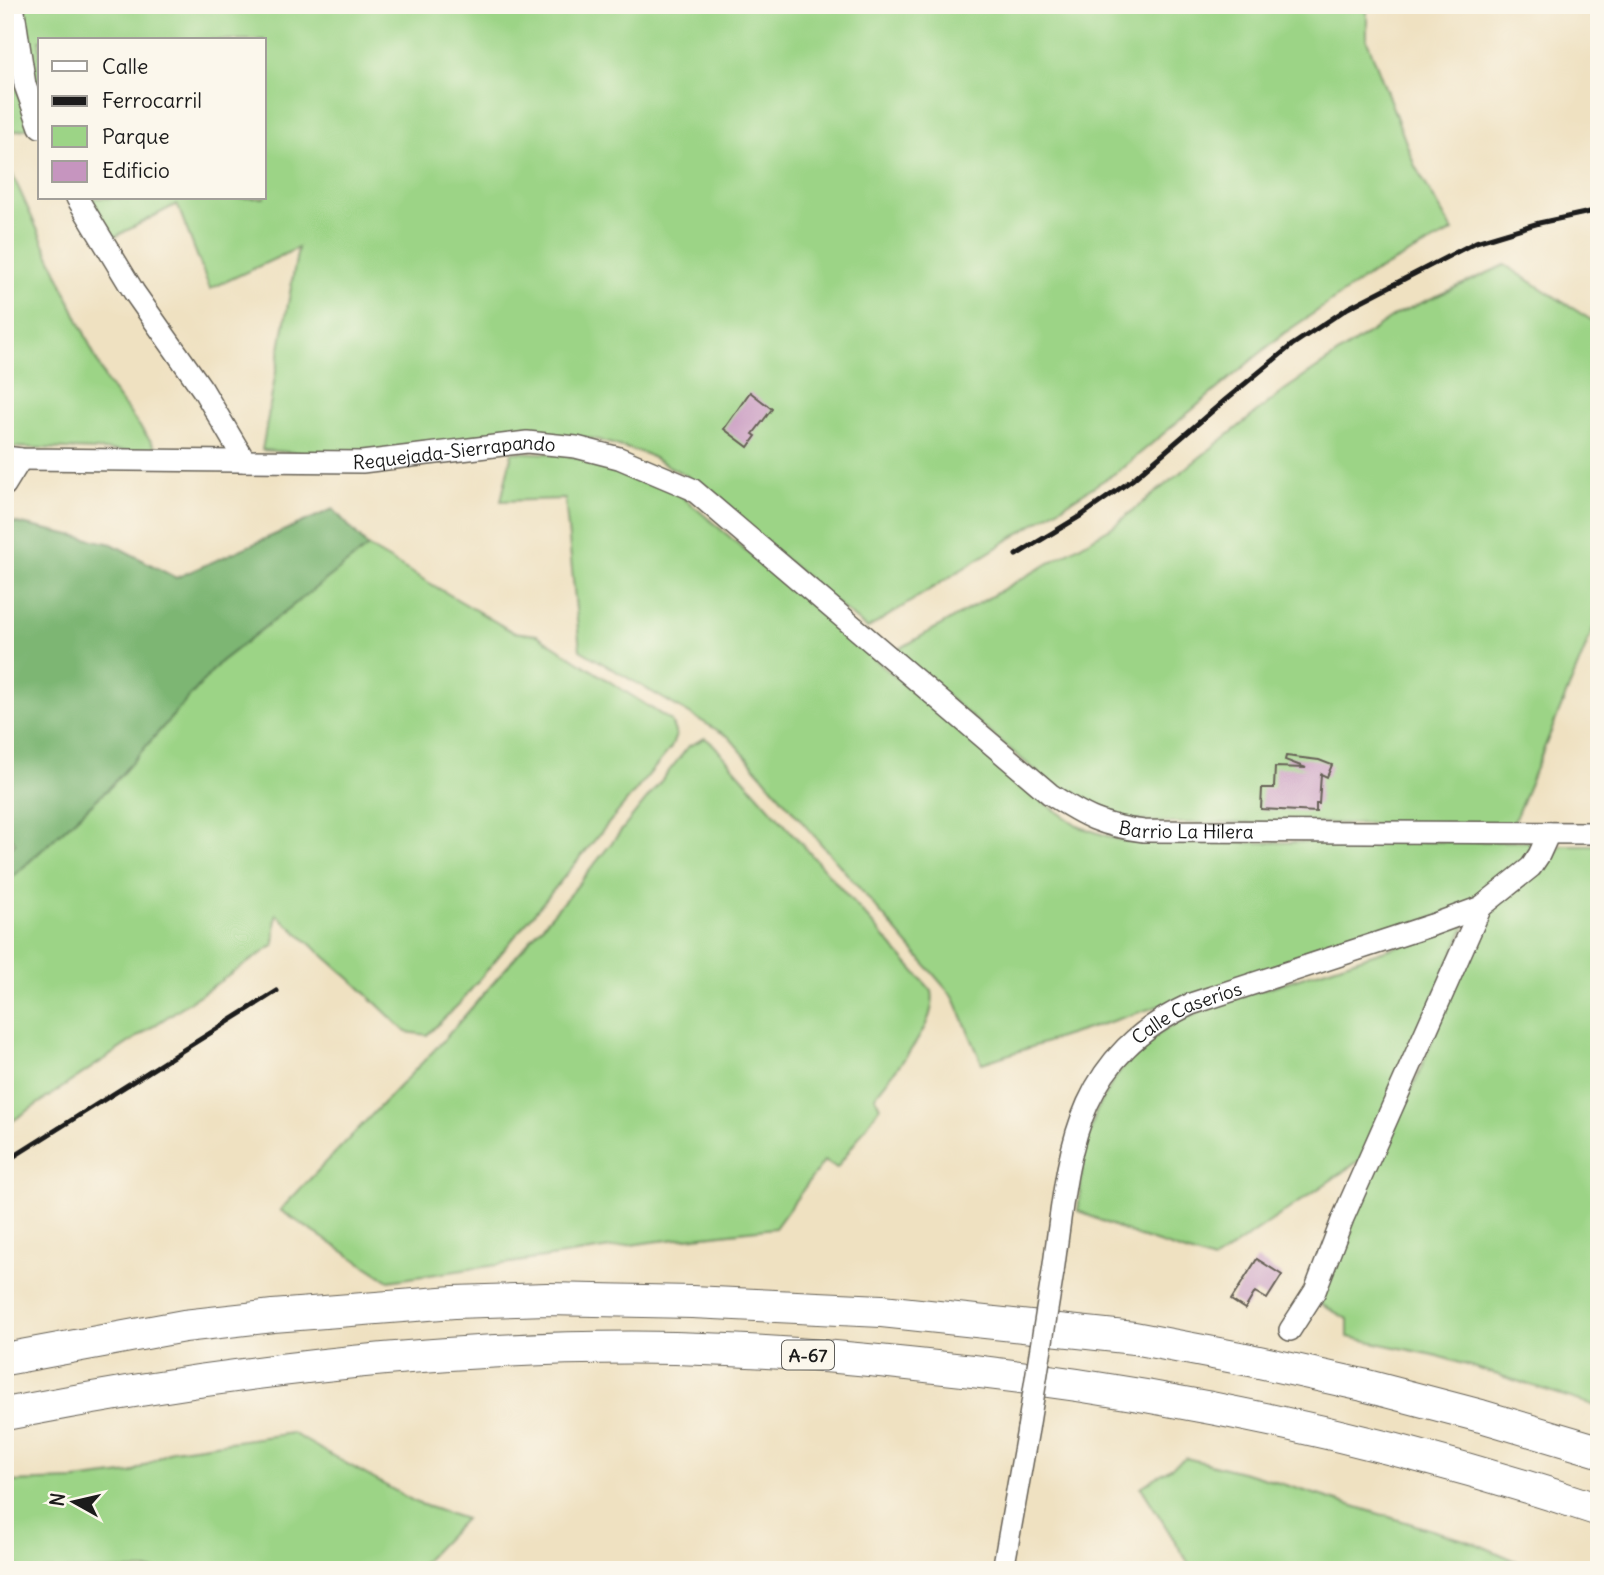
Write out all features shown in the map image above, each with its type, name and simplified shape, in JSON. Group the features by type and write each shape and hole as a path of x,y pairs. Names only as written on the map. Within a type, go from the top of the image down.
{"highway":[{"path":"5,1359 184,1326 454,1302 692,1302 882,1311 1134,1338 1250,1360 1363,1385 1599,1451"},
{"name":"A-67","path":"5,1414 232,1375 428,1356 547,1350 675,1348 828,1356 983,1371 1209,1407 1396,1448 1503,1478 1599,1510"}],"street":[{"path":"13,5 24,85 38,122"},
{"path":"78,200 134,292 203,390 244,461"},
{"name":"Requejada-Sierrapando","path":"13,458 362,462 527,442 576,447 619,458 692,489 846,621"},
{"path":"5,485 13,458"},
{"name":"Barrio La Hilera","path":"846,621 1050,794 1078,812 1108,825 1144,831 1599,833"},
{"name":"Calle Caseríos","path":"1003,1570 1010,1543 1070,1160 1080,1118 1099,1081 1111,1065 1145,1032 1160,1020 1191,1004 1482,907 1531,867 1549,833"},
{"name":"Calle Caseríos","path":"1290,1331 1315,1291 1343,1218 1482,907"}],"green space":[{"path":"5,5 15,84 29,128 5,133"},
{"path":"18,5 1367,5 1367,40 1415,166 1453,231 1373,273 1283,334 1120,470 867,629 687,476 646,454 595,439 542,435 399,451 327,455 262,450 298,248 210,289 177,204 109,240 86,200 266,200 266,38 38,38 38,101"},
{"path":"5,158 107,383 159,452 5,447"},
{"path":"1505,265 1599,325 1599,615 1513,824 1165,823 1101,814 1069,799 894,652 1112,527 1286,389 1397,314"},
{"path":"512,452 561,454 616,465 672,488 1046,804 1080,827 1120,840 1178,843 1533,841 1524,860 1466,907 982,1063 954,998 729,737 580,650 565,499 501,501"},
{"path":"333,509 368,547 220,662 111,786 5,884 5,851 15,843 5,827 5,537 12,522 112,544 176,578"},
{"path":"368,547 513,632 537,635 671,721 676,735 671,748 459,1004 427,1035 406,1032 276,914 274,945 5,1126 5,884 111,786 220,662"},
{"path":"705,738 932,991 929,1018 922,1032 875,1096 880,1107 837,1168 824,1161 775,1228 651,1242 389,1281 280,1210 441,1043 577,886 689,746"},
{"path":"1561,845 1599,845 1599,1407 1438,1356 1348,1337 1348,1319 1320,1304 1360,1191 1417,1078 1468,951 1486,918 1502,900 1547,865"},
{"path":"1466,924 1363,1158 1213,1261 1137,1236 1078,1211 1084,1153 1096,1112 1114,1079 1143,1044 1179,1021 1221,1003"},
{"path":"292,1433 417,1503 465,1519 416,1570 5,1570 5,1482 75,1480 131,1473 173,1450"},
{"path":"1186,1458 1253,1475 1477,1544 1537,1570 1193,1570 1141,1487"}],"building":[{"path":"750,392 772,409 753,434 756,436 748,447 724,429"},
{"path":"1286,756 1319,760 1332,765 1327,777 1321,774 1316,812 1261,809 1262,788 1274,788 1275,767 1306,768 1285,760"},
{"path":"1257,1259 1282,1275 1267,1299 1255,1292 1245,1309 1231,1300"}],"railway":[{"path":"1016,555 1082,515 1132,480 1292,345 1348,308 1476,242 1539,223 1599,210"},
{"path":"5,1162 277,991"}]}
